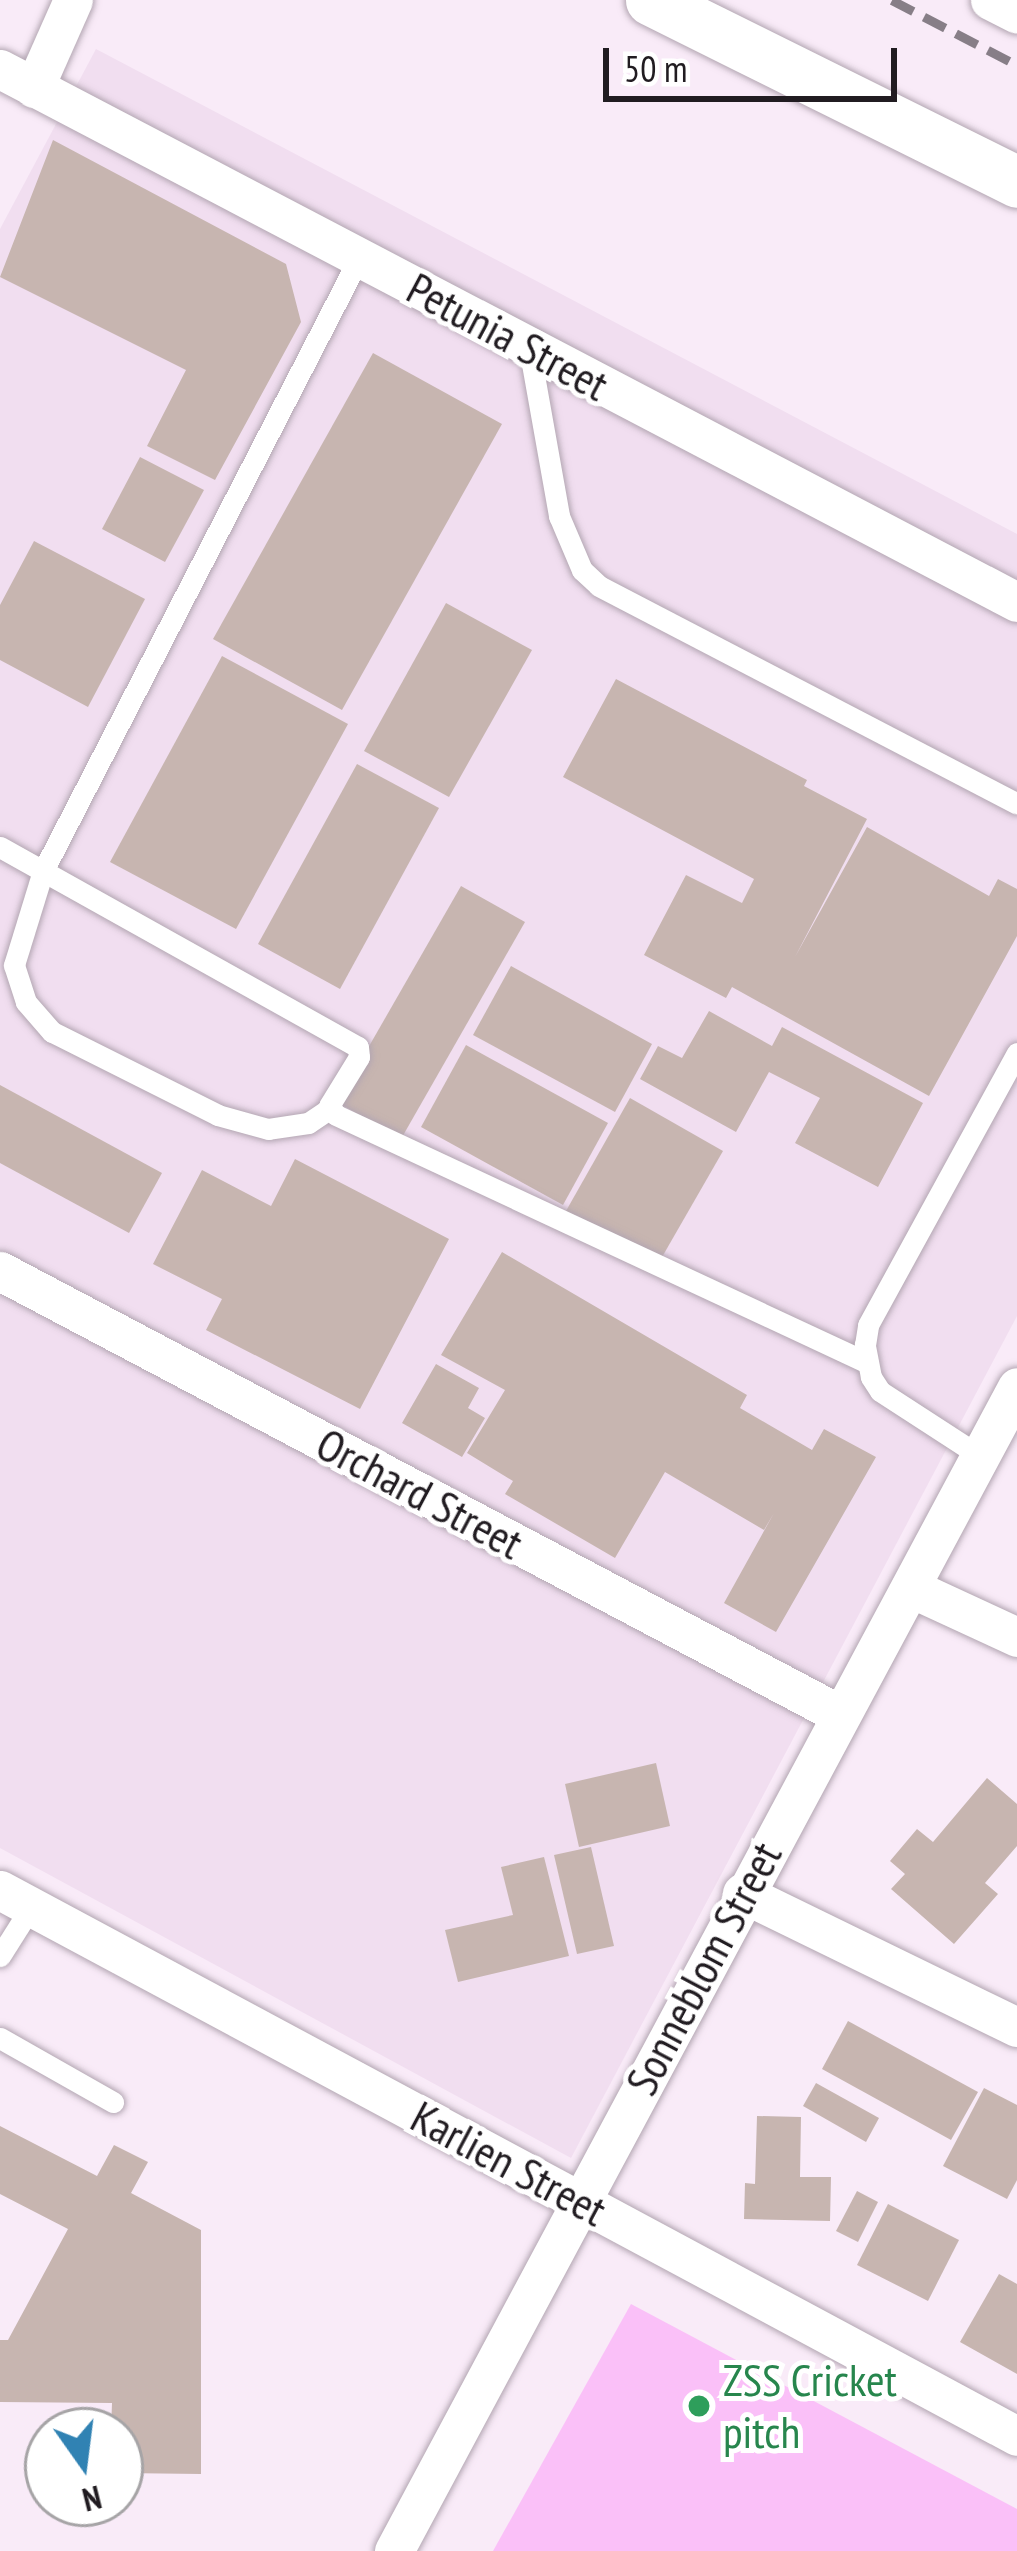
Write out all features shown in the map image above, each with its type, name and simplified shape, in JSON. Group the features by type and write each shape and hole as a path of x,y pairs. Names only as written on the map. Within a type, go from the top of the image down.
{"street":[{"path":"17,78 74,0"},
{"path":"651,0 1017,182"},
{"path":"990,0 1017,14"},
{"name":"Petunia Street","path":"17,78 1017,602"},
{"name":"Orchard Street","path":"0,1271 839,1714"},
{"name":"Sonneblom Street","path":"394,2551 1017,1387"},
{"path":"911,1588 1017,1637"},
{"path":"742,1894 1017,2027"},
{"name":"Karlien Street","path":"16,1898 1017,2435"}],"lane":[{"path":"0,848 43,871 358,1047 358,1057 329,1109 308,1124 268,1129 218,1115 52,1032 26,1002 14,965 43,871 358,258"},
{"path":"529,347 560,516 582,570 599,586 1017,804"},
{"path":"980,1456 880,1391 866,1361 868,1325 1017,1053"},
{"path":"329,1109 609,1246 866,1361"},
{"path":"0,1956 16,1898"},
{"path":"0,2038 113,2102"}],"shaded area":[{"path":"96,49 1017,534 1017,1316 571,2158 0,1848 0,229"},
{"name":"ZSS Cricket pitch","path":"631,2304 1017,2509 1017,2551 493,2551"}],"building":[{"path":"53,140 286,264 301,322 215,480 147,446 186,370 0,277"},
{"path":"373,353 502,424 342,710 213,639"},
{"path":"140,457 204,490 165,562 102,529"},
{"path":"34,541 145,599 88,707 0,660 0,605"},
{"path":"446,603 532,650 449,797 364,751"},
{"path":"222,656 348,724 236,929 110,862"},
{"path":"616,679 807,780 804,786 867,819 795,957 867,827 989,896 998,879 1017,889 1017,936 929,1096 732,987 726,998 644,955 686,875 742,903 754,879 563,777"},
{"path":"357,764 439,808 340,989 258,944"},
{"path":"461,886 525,922 401,1139 337,1102"},
{"path":"511,966 652,1044 615,1112 473,1035"},
{"path":"709,1011 772,1046 782,1027 923,1103 878,1187 795,1143 820,1098 769,1072 736,1132 640,1079 658,1046 682,1058"},
{"path":"466,1045 608,1123 563,1205 421,1127"},
{"path":"0,1085 162,1173 129,1233 0,1163"},
{"path":"630,1098 723,1151 654,1271 562,1218"},
{"path":"295,1159 449,1239 360,1409 206,1330 222,1299 153,1264 202,1170 271,1206"},
{"path":"502,1252 747,1395 740,1408 812,1450 824,1429 876,1457 776,1632 724,1603 774,1513 764,1530 665,1472 615,1558 505,1494 513,1481 467,1453 505,1390 441,1355"},
{"path":"436,1364 479,1388 468,1408 485,1418 462,1457 402,1423"},
{"path":"656,1763 670,1826 579,1847 565,1784"},
{"path":"987,1778 1017,1804 1017,1846 985,1883 998,1894 954,1944 891,1889 905,1874 890,1861 917,1829 933,1842"},
{"path":"591,1847 614,1946 577,1954 554,1855"},
{"path":"544,1857 569,1956 458,1982 445,1930 513,1915 501,1867"},
{"path":"848,2021 978,2092 951,2140 822,2069"},
{"path":"816,2083 879,2118 866,2142 803,2106"},
{"path":"984,2088 1017,2105 1017,2180 1007,2199 943,2166"},
{"path":"757,2116 801,2117 800,2177 831,2177 830,2221 744,2219 745,2183 755,2184"},
{"path":"0,2126 97,2176 114,2145 148,2162 131,2193 201,2230 201,2474 144,2473 144,2407 0,2402 0,2340 8,2340 68,2229 0,2194"},
{"path":"857,2191 878,2202 858,2242 836,2231"},
{"path":"888,2204 959,2240 928,2301 857,2265"},
{"path":"999,2274 1017,2284 1017,2374 960,2342"}],"railway":[{"path":"892,0 1017,65"}],"place":[{"name":"ZSS Cricket pitch","path":"699,2406"}]}
